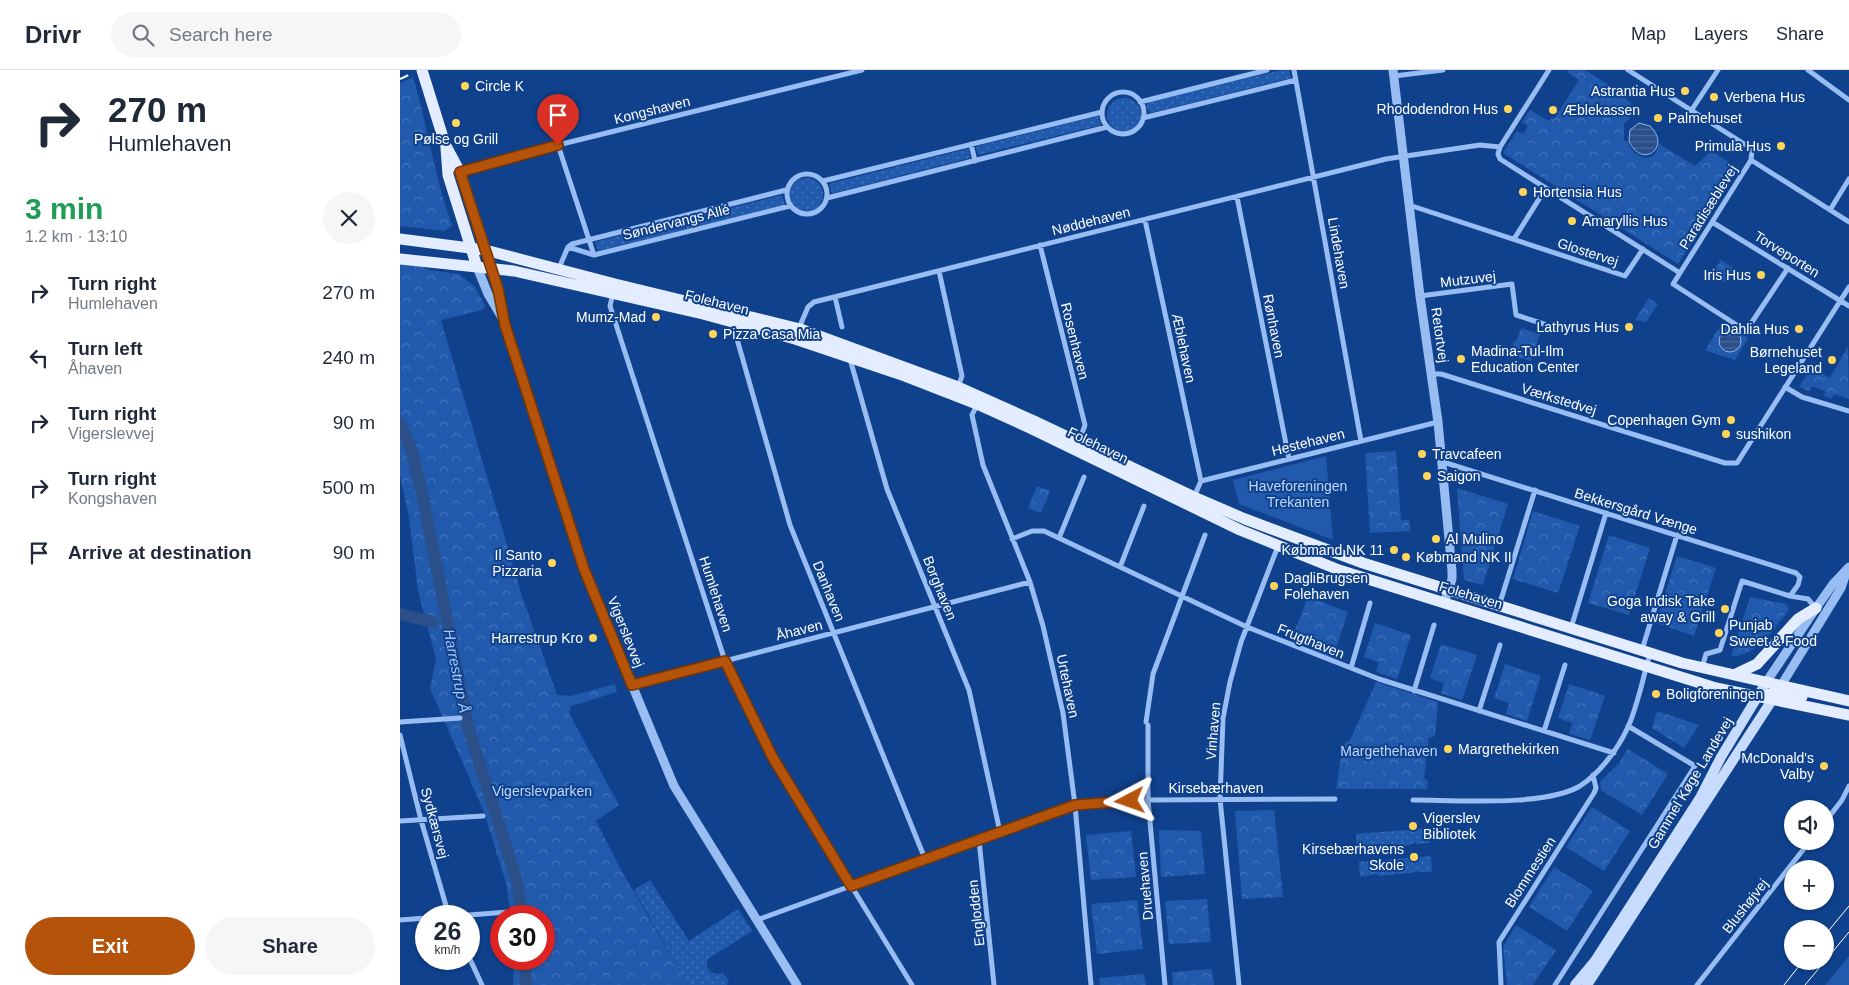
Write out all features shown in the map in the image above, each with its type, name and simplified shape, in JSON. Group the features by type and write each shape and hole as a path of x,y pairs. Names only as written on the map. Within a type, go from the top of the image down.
{"main road":[{"name":"Vigerslevvej","path":"422,70 445,144 460,172 492,268"},
{"name":"Vigerslevvej","path":"445,144 448,175 477,267"},
{"name":"Folehaven","path":"400,239 485,250 615,284 799,328 958,387 1194,497 1310,544 1499,607 1646,652 1735,675 1762,690 1777,693"},
{"name":"Folehaven","path":"400,259 514,271 741,323 850,356 977,404 1212,517 1339,570 1716,688 1762,690 1777,693"},
{"path":"1735,675 1757,664 1798,619 1816,608"},
{"name":"Gammel Køge Landevej","path":"1575,985 1595,960 1700,798 1721,757 1762,690"},
{"path":"1777,693 1849,701"},
{"path":"1777,693 1849,707"},
{"path":"1777,693 1849,715"},
{"name":"Gammel Køge Landevej","path":"1588,985 1777,693"}],"street":[{"name":"Kongshaven","path":"448,175 558,145 862,70"},
{"path":"1140,102 1267,70"},
{"name":"Lindehaven","path":"1294,70 1361,441"},
{"path":"1393,73 1443,70"},
{"path":"1549,70 1500,147 1498,154 1500,159 1680,273 1673,284 1746,330 1788,268"},
{"path":"1691,111 1718,70"},
{"path":"1808,70 1849,100"},
{"name":"Paradisæblevej","path":"1630,71 1752,150 1751,160 1680,273"},
{"name":"Retortvej","path":"1393,73 1420,296 1443,462 1452,571 1452,579 1444,603"},
{"path":"1143,118 1296,80"},
{"path":"1118,93 1131,94 1140,102 1144,112 1137,128 1127,134 1120,134 1107,127 1102,117 1102,112 1107,100 1118,93"},
{"path":"823,181 1102,112"},
{"path":"827,198 1107,127"},
{"path":"971,144 975,161"},
{"path":"558,145 594,254"},
{"name":"Nøddehaven","path":"799,328 810,304 1040,245 1403,156 1480,145 1500,147"},
{"path":"1751,160 1849,222"},
{"path":"800,174 813,174 823,181 827,198 822,208 812,214 798,212 790,206 786,190 789,183 800,174"},
{"path":"1830,210 1849,179"},
{"path":"1514,240 1546,188"},
{"name":"Søndervangs Allé","path":"568,246 786,190"},
{"name":"Rønhaven","path":"1237,197 1289,459"},
{"name":"Glostervej","path":"1409,205 1626,276 1642,249"},
{"name":"Søndervangs Allé","path":"594,254 790,206"},
{"name":"Æblehaven","path":"1145,220 1201,481"},
{"name":"Torveporten","path":"1712,222 1849,306"},
{"name":"Rosenhaven","path":"1040,245 1085,425 1079,442"},
{"path":"558,269 568,246 594,254"},
{"name":"Vigerslevvej","path":"477,267 488,294 504,322"},
{"name":"Vigerslevvej","path":"492,268 504,322 584,569 632,685 681,800 797,985"},
{"path":"938,271 962,376 958,387"},
{"name":"Mutzuvej","path":"1420,296 1512,284 1516,315 1550,326"},
{"name":"Værkstedvej","path":"1432,374 1441,374 1725,463 1737,462 1849,287"},
{"name":"Humlehaven","path":"613,293 610,306 725,661 773,758 912,985"},
{"path":"835,298 842,327"},
{"name":"Danhaven","path":"741,323 737,338 790,525 925,859"},
{"name":"Borghaven","path":"850,356 887,489 969,690 1000,832"},
{"path":"1785,387 1802,397 1849,411"},
{"name":"Urtehaven","path":"977,404 972,414 983,465 1030,582 1043,626 1063,713 1075,805 1091,985"},
{"name":"Hestehaven","path":"1201,481 1438,422"},
{"name":"Bekkersgård Vænge","path":"1443,462 1796,573 1800,576 1798,585 1790,596"},
{"path":"1058,538 1084,478"},
{"path":"1194,497 1201,481"},
{"name":"Folehaven","path":"1499,607 1534,490"},
{"path":"1120,567 1144,506"},
{"path":"1570,628 1606,513"},
{"name":"Frugthaven","path":"1012,539 1038,530 1044,531 1247,627 1351,668 1414,691 1614,753"},
{"name":"Druehaven","path":"1165,985 1148,800 1147,723 1153,674 1205,535"},
{"path":"1413,800 1533,799 1553,796 1579,786 1593,775 1614,753 1628,726 1646,666 1646,652 1677,535"},
{"name":"Vinhaven","path":"1239,985 1220,799 1223,718 1235,662 1278,546"},
{"name":"Gammel Køge Landevej","path":"1762,690 1833,584 1848,569"},
{"name":"Gammel Køge Landevej","path":"1777,693 1841,588 1848,569"},
{"path":"1702,668 1706,654 1720,650 1742,581 1790,596 1808,599 1816,608"},
{"name":"Åhaven","path":"632,685 1030,582"},
{"path":"1351,668 1370,603"},
{"path":"1414,691 1434,625"},
{"path":"1479,711 1500,645"},
{"path":"1544,731 1565,665"},
{"path":"400,722 460,718"},
{"name":"Gammel Køge Landevej","path":"1555,985 1695,766 1628,726"},
{"name":"Sydkærsvej","path":"400,735 421,820 446,905"},
{"name":"Blommestien","path":"1501,985 1499,942 1594,793 1596,788 1593,775"},
{"path":"1834,810 1849,786"},
{"name":"Kirsebærhaven","path":"757,920 1075,805 1148,800 1335,800"},
{"path":"400,821 482,816"},
{"name":"Englodden","path":"979,840 994,985"},
{"name":"Blushøjvej","path":"1697,985 1803,850"},
{"path":"400,920 415,919"},
{"path":"475,970 482,985"}],"green space":[{"path":"1281,70 1289,70 1291,78 1150,113 1146,106 1149,102"},
{"path":"1568,70 1585,70 1615,89 1615,91 1631,103 1630,118 1624,124 1624,141 1627,141 1634,152 1643,158 1653,156 1659,144 1695,166 1711,151 1738,168 1678,264 1503,153 1517,131 1523,134 1528,126 1522,122 1530,110 1549,121 1552,117 1554,119 1579,80 1567,72"},
{"path":"413,77 440,188 452,225 445,231 400,226 400,83"},
{"path":"1124,98 1131,99 1136,103 1140,108 1140,122 1136,127 1131,131 1124,132 1117,131 1112,127 1108,122 1107,115 1108,108 1112,103 1117,99"},
{"path":"1098,116 1101,125 978,155 976,148 978,146"},
{"path":"969,149 970,158 834,193 831,192 829,185 832,183"},
{"path":"806,178 818,183 823,195 818,207 806,212 794,207 789,195 794,183"},
{"path":"782,195 785,205 598,251 595,242"},
{"path":"1721,260 1734,269 1725,282 1712,274"},
{"name":"Vigerslevparken","path":"400,263 419,265 428,270 459,274 475,287 485,306 482,310 441,320 522,596 557,695 571,696 615,684 617,692 571,706 569,713 619,805 596,821 620,868 688,985 513,985 514,970 555,970 555,905 509,905 506,883 484,812 430,688 436,659 418,591 409,518 400,476"},
{"path":"1649,298 1658,304 1646,322 1635,320"},
{"path":"1723,322 1748,338 1735,360 1705,350"},
{"path":"1521,328 1540,334 1531,361 1514,356 1513,342 1517,340"},
{"path":"1848,346 1849,399 1834,394 1831,399 1824,396 1825,391 1812,386 1809,391 1799,387 1810,370 1817,375 1820,372 1830,378"},
{"path":"1396,451 1401,520 1409,520 1410,531 1370,533 1365,453"},
{"name":"Haveforeningen Trekanten","path":"1326,456 1333,540 1239,504 1233,480"},
{"path":"1037,486 1050,491 1041,513 1028,508"},
{"path":"1457,488 1508,504 1483,585 1464,580"},
{"path":"1533,511 1580,526 1558,593 1513,579"},
{"path":"1609,535 1650,548 1629,615 1588,603"},
{"path":"1677,556 1716,568 1694,636 1656,623"},
{"path":"1308,597 1348,612 1333,658 1311,649 1314,638 1295,630"},
{"path":"1750,597 1787,604 1789,610 1757,647 1749,652 1731,656"},
{"path":"1375,623 1411,635 1397,679 1376,672 1379,662 1364,657"},
{"path":"1441,644 1477,655 1462,700 1441,693 1444,683 1430,678"},
{"path":"1505,664 1541,676 1527,721 1506,714 1509,703 1494,698"},
{"name":"Margethehaven","path":"1376,682 1438,702 1435,736 1429,738 1424,778 1428,781 1427,789 1336,789 1343,745 1350,740"},
{"path":"1569,684 1605,696 1590,740 1569,734 1572,723 1558,718"},
{"path":"1657,711 1699,725 1684,748 1652,728"},
{"path":"1628,749 1668,774 1642,815 1601,790 1600,782 1618,764"},
{"path":"1356,763 1383,766 1381,784 1354,780"},
{"path":"1592,807 1630,831 1604,871 1566,847"},
{"path":"1274,810 1283,897 1242,899 1235,811"},
{"path":"1429,828 1430,843 1416,844 1415,842 1409,845 1376,848 1375,846 1357,849 1356,834"},
{"path":"1159,830 1201,831 1205,874 1161,877"},
{"path":"1131,831 1136,877 1091,880 1086,835"},
{"path":"1431,856 1432,872 1417,871 1360,877 1359,862"},
{"path":"1554,867 1593,891 1567,931 1529,907"},
{"path":"650,880 689,941 738,909 752,931 708,959 707,963 708,969 712,973 723,973 729,981 727,985 688,985 634,890"},
{"path":"1207,899 1211,942 1169,944 1165,901"},
{"path":"1137,900 1143,949 1097,954 1091,904"},
{"path":"1516,925 1556,950 1533,985 1507,985 1503,947"},
{"path":"1849,956 1849,985 1825,985"},
{"path":"1212,969 1214,985 1173,985 1172,972"},
{"path":"1144,974 1146,985 1100,985 1099,978"}],"shaded area":[{"path":"1639,123 1650,126 1656,134 1658,141 1653,152 1647,155 1635,150 1629,141 1630,130"},
{"path":"1730,330 1738,333 1741,341 1738,349 1730,352 1722,349 1719,341 1722,333"}],"waterway":[{"name":"Harrestrup Å","path":"400,423 411,449 422,493 468,727 517,881 520,905"},
{"path":"400,614 433,622"},
{"name":"Harrestrup Å","path":"525,970 526,985"}],"tram line":[{"path":"1834,924 1849,906"},
{"path":"1834,950 1849,932"},
{"path":"1784,985 1796,970"},
{"path":"1805,985 1818,970"}],"railway":[{"path":"400,79 411,74"}],"place":[{"name":"Circle K","path":"465,86"},
{"name":"Astrantia Hus","path":"1685,91"},
{"name":"Verbena Hus","path":"1714,97"},
{"name":"Rhododendron Hus","path":"1508,109"},
{"name":"Æblekassen","path":"1553,110"},
{"name":"Palmehuset","path":"1658,118"},
{"name":"Pølse og Grill","path":"456,123"},
{"name":"Primula Hus","path":"1781,146"},
{"name":"Hortensia Hus","path":"1523,192"},
{"name":"Amaryllis Hus","path":"1572,221"},
{"name":"Iris Hus","path":"1761,275"},
{"name":"Mumz-Mad","path":"656,317"},
{"name":"Lathyrus Hus","path":"1629,327"},
{"name":"Dahlia Hus","path":"1799,329"},
{"name":"Pizza Casa Mia","path":"713,334"},
{"name":"Madina-Tul-Ilm Education Center","path":"1461,359"},
{"name":"Børnehuset Legeland","path":"1832,360"},
{"name":"Copenhagen Gym","path":"1731,420"},
{"name":"sushikon","path":"1726,434"},
{"name":"Travcafeen","path":"1422,454"},
{"name":"Saigon","path":"1427,476"},
{"name":"Al Mulino","path":"1436,539"},
{"name":"Købmand NK 11","path":"1394,550"},
{"name":"Købmand NK II","path":"1406,557"},
{"name":"Il Santo Pizzaria","path":"552,563"},
{"name":"DagliBrugsen Folehaven","path":"1274,586"},
{"name":"Goga Indisk Take away & Grill","path":"1725,609"},
{"name":"Punjab Sweet & Food","path":"1719,633"},
{"name":"Harrestrup Kro","path":"593,638"},
{"name":"Boligforeningen","path":"1656,694"},
{"name":"Margrethekirken","path":"1448,749"},
{"name":"McDonald's Valby","path":"1824,766"},
{"name":"Vigerslev Bibliotek","path":"1413,826"},
{"name":"Kirsebærhavens Skole","path":"1414,857"}],"route":[{"path":"558,145 460,172 498,289 505,325 584,569 632,685 725,661 773,758 851,886 1075,805 1130,801"}]}
